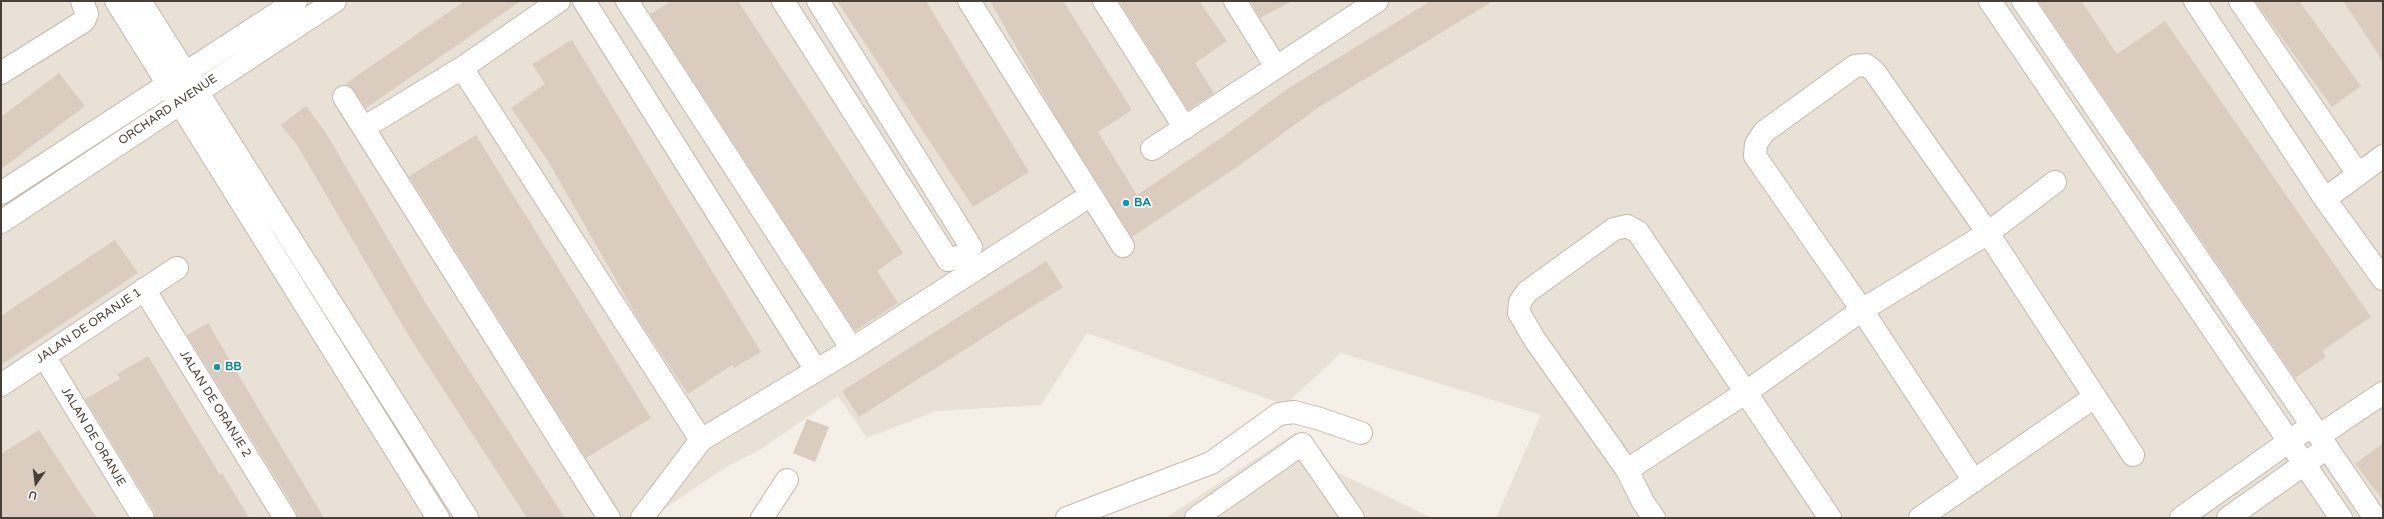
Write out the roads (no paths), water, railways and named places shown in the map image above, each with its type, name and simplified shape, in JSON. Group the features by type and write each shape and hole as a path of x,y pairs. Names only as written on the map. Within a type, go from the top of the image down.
{"street":[{"path":"1,73 84,21 87,14 82,1"},
{"path":"116,1 176,78"},
{"path":"140,1 176,78 362,397 438,518"},
{"name":"ORCHARD AVENUE","path":"1,193 296,1"},
{"name":"ORCHARD AVENUE","path":"1,222 187,97 336,1"},
{"path":"365,127 462,68 559,1"},
{"path":"584,1 816,370"},
{"path":"627,1 852,349"},
{"path":"783,1 948,260 964,255 971,247 818,1"},
{"path":"969,1 1123,246"},
{"path":"1104,1 1185,128"},
{"path":"1235,1 1276,67"},
{"path":"1152,149 1376,1"},
{"path":"1990,1 2341,518"},
{"path":"2023,1 2375,518"},
{"path":"2195,1 2325,199 2383,279"},
{"path":"2240,1 2358,174"},
{"path":"1974,481 1862,310 1755,156 1756,144 1764,132 1855,66 1866,65 1874,71 1988,233 2093,398 2132,455"},
{"path":"462,68 701,440"},
{"path":"187,97 382,384 467,518"},
{"path":"344,97 365,127 609,518"},
{"path":"2325,199 2383,156"},
{"path":"1627,470 1745,392 1862,310 1988,233 2055,182"},
{"path":"642,518 701,440 852,349 1091,195"},
{"path":"1645,513 1627,470 1534,340 1519,313 1520,302 1527,292 1614,229 1627,226 1638,232 1830,518"},
{"name":"JALAN DE ORANJE 1","path":"1,385 177,268"},
{"name":"JALAN DE ORANJE 2","path":"144,289 285,518"},
{"name":"JALAN DE ORANJE","path":"44,356 142,518"},
{"path":"362,397 382,384"},
{"path":"2181,518 2289,442 2319,436 2383,393"},
{"path":"1920,518 2093,398"},
{"path":"1067,518 1211,463 1279,414 1294,412 1312,416 1361,433"},
{"path":"2228,518 2304,464 2319,436"},
{"path":"1196,518 1302,444 1353,518"},
{"path":"762,518 787,480"},
{"path":"2210,498 2224,518"}],"place":[{"name":"BA","path":"1126,203"},
{"name":"BB","path":"217,367"}]}
